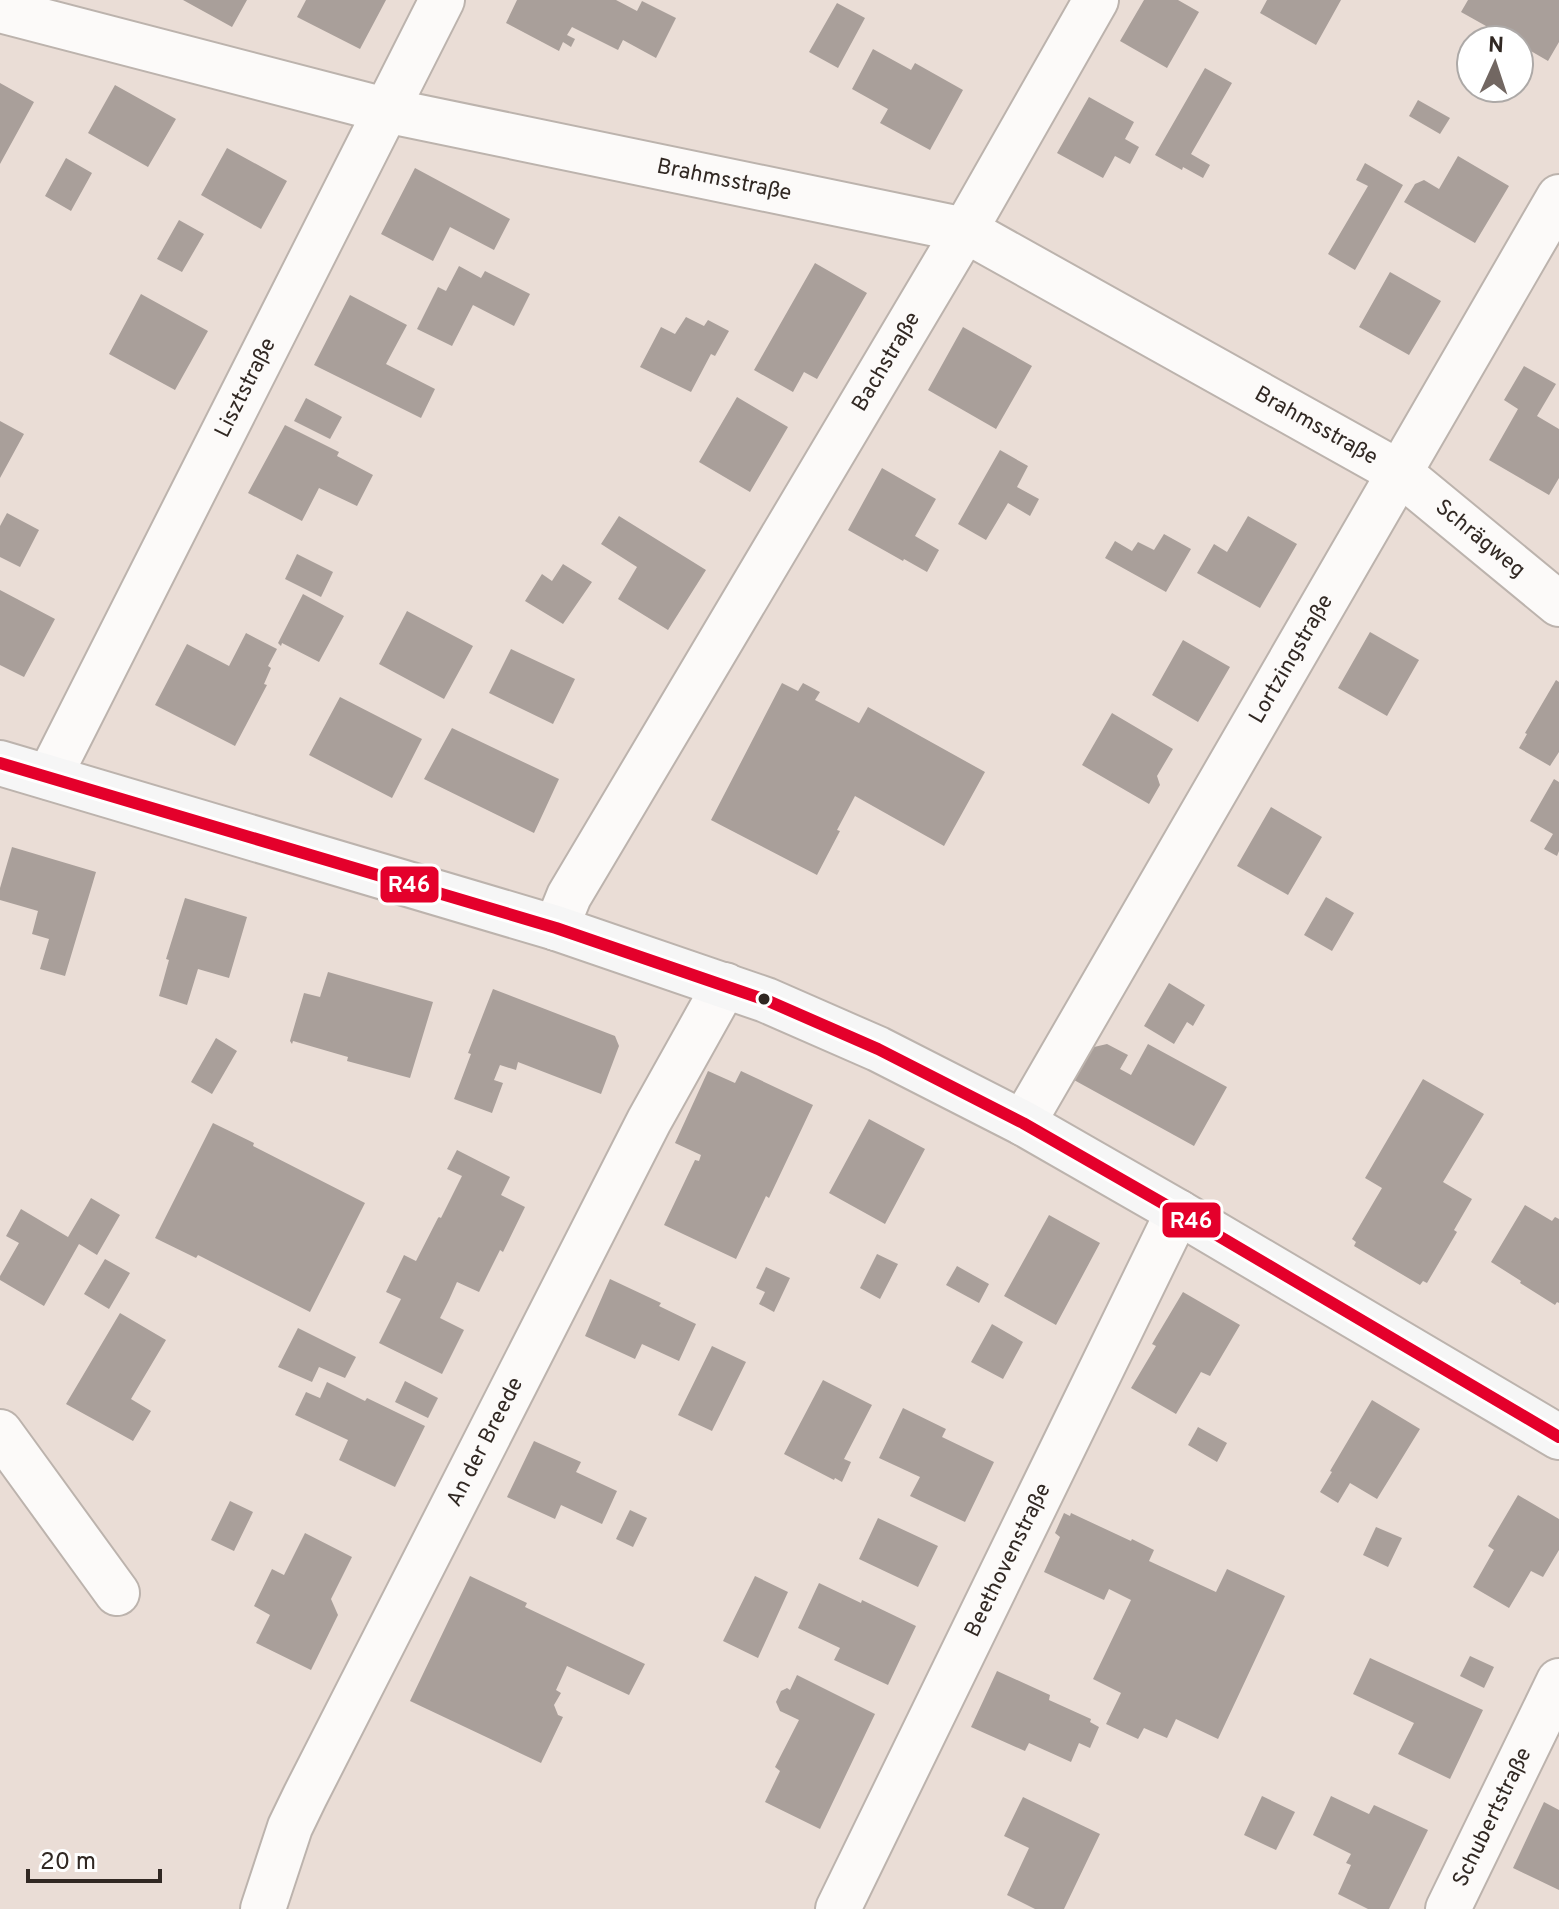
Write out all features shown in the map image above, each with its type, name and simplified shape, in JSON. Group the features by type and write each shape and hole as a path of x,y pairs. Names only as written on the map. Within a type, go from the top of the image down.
{"street":[{"name":"Lisztstraße","path":"49,777 442,0"},
{"name":"Bachstraße","path":"556,928 569,896 965,230 1096,0"},
{"name":"Brahmsstraße","path":"0,10 385,110 965,230 1400,473"},
{"name":"Lortzingstraße","path":"1023,1123 1559,197"},
{"name":"Schrägweg","path":"1400,473 1559,604"},
{"path":"0,763 556,928 766,1000 878,1049 1023,1123 1559,1437"},
{"name":"An der Breede","path":"263,1909 290,1827 305,1796 649,1121 725,985"},
{"name":"Beethovenstraße","path":"838,1909 1178,1212"},
{"path":"0,1432 117,1593"},
{"name":"Schubertstraße","path":"1448,1909 1559,1681"}],"building":[{"path":"183,0 247,0 232,27"},
{"path":"306,0 386,0 360,49 297,17"},
{"path":"517,0 616,0 637,11 642,1 676,18 656,58 623,40 618,50 572,27 567,35 575,39 571,47 563,42 559,51 506,23"},
{"path":"1144,0 1178,0 1199,12 1167,68 1120,41"},
{"path":"1267,0 1341,0 1316,45 1260,13"},
{"path":"1468,0 1559,0 1559,42 1548,61 1535,53 1535,24 1482,24 1461,12"},
{"path":"837,3 865,18 838,68 809,52"},
{"path":"873,49 911,70 915,63 963,90 930,150 880,123 888,109 852,89"},
{"path":"1205,68 1232,83 1191,154 1210,165 1203,178 1155,155"},
{"path":"0,83 34,102 0,164"},
{"path":"115,85 176,119 148,167 88,133"},
{"path":"1089,97 1134,122 1125,139 1139,147 1130,164 1115,156 1103,178 1057,153"},
{"path":"1418,100 1450,118 1440,134 1409,116"},
{"path":"227,148 287,181 261,229 201,195"},
{"path":"1458,156 1509,186 1475,243 1404,202 1415,184 1424,180 1439,189"},
{"path":"66,158 92,173 71,211 45,196"},
{"path":"1365,163 1403,185 1355,270 1328,254 1368,186 1356,180"},
{"path":"415,168 510,219 494,250 450,227 433,261 381,234"},
{"path":"179,220 204,234 182,272 157,259"},
{"path":"815,263 867,293 817,379 804,372 793,392 754,370"},
{"path":"459,266 481,278 485,271 530,294 514,326 473,305 452,346 417,329 438,287 446,291"},
{"path":"1390,272 1441,301 1409,355 1359,327"},
{"path":"141,294 208,331 175,390 109,354"},
{"path":"350,295 407,325 386,364 435,389 421,418 314,365"},
{"path":"686,317 704,326 708,320 729,331 715,356 711,354 691,392 640,367 661,327 675,334"},
{"path":"963,327 1032,366 996,429 928,390"},
{"path":"1524,366 1556,384 1537,416 1559,429 1559,478 1549,495 1489,460 1518,409 1504,400"},
{"path":"737,397 788,427 750,492 699,462"},
{"path":"306,398 342,417 330,439 294,421"},
{"path":"0,421 24,434 0,478"},
{"path":"285,425 339,452 337,456 373,475 357,506 319,488 302,521 248,493"},
{"path":"1000,450 1028,466 1017,487 1039,499 1030,516 1008,503 986,540 958,524"},
{"path":"882,468 936,499 915,536 939,550 927,572 848,530"},
{"path":"7,513 39,530 20,567 0,557 0,526"},
{"path":"619,516 706,570 668,630 618,599 637,567 601,544"},
{"path":"1248,516 1297,544 1260,608 1197,573 1214,544 1227,552"},
{"path":"1164,534 1191,549 1166,592 1105,558 1115,541 1132,551 1138,542 1154,550"},
{"path":"297,554 333,572 321,597 285,579"},
{"path":"563,564 592,582 563,624 525,601 542,574 552,581"},
{"path":"0,590 55,619 24,677 0,665"},
{"path":"303,594 344,616 319,662 278,643"},
{"path":"407,611 473,646 444,699 379,664"},
{"path":"1370,632 1419,660 1387,716 1338,688"},
{"path":"246,633 277,649 268,666 271,668 264,684 267,685 235,746 155,705 187,644 229,666"},
{"path":"1183,640 1230,667 1198,722 1152,695"},
{"path":"511,649 575,679 553,724 489,693"},
{"path":"1556,680 1559,682 1559,752 1550,766 1519,748"},
{"path":"782,683 798,691 803,683 820,692 815,700 859,723 868,707 985,772 944,846 855,796 817,875 711,820"},
{"path":"340,697 422,739 392,798 309,755"},
{"path":"1112,713 1173,749 1157,776 1160,785 1149,804 1082,765"},
{"path":"452,728 559,779 534,833 424,779"},
{"path":"1554,779 1559,782 1557,856 1544,849 1553,834 1530,821"},
{"path":"1271,807 1322,837 1288,895 1237,866"},
{"path":"12,847 96,872 65,976 40,969 49,939 32,934 38,911 0,900 0,888"},
{"path":"1326,897 1354,913 1332,951 1304,935"},
{"path":"185,898 247,917 229,978 198,969 187,1005 159,996 169,960 166,959"},
{"path":"328,972 433,1002 410,1078 347,1061 348,1057 293,1041 292,1044 290,1041 304,993 320,997"},
{"path":"1169,983 1205,1005 1193,1026 1187,1022 1174,1044 1144,1026"},
{"path":"493,989 615,1036 619,1046 601,1094 518,1062 516,1070 500,1065 494,1080 503,1083 492,1113 454,1099"},
{"path":"216,1038 237,1051 212,1094 191,1082"},
{"path":"1107,1044 1128,1055 1120,1069 1131,1075 1148,1044 1227,1087 1194,1146 1074,1080 1094,1047"},
{"path":"708,1071 735,1083 741,1071 813,1105 736,1259 664,1225 695,1160 699,1161 701,1155 675,1143"},
{"path":"1423,1079 1484,1114 1443,1182 1472,1199 1427,1283 1423,1281 1420,1285 1354,1246 1356,1242 1352,1239 1382,1188 1365,1178"},
{"path":"869,1119 925,1149 885,1224 829,1193"},
{"path":"213,1123 365,1203 310,1312 198,1255 196,1258 155,1238"},
{"path":"457,1150 510,1177 501,1195 525,1207 479,1292 457,1282 440,1318 464,1330 442,1374 379,1343 401,1299 386,1292 404,1255 416,1261 462,1176 447,1169"},
{"path":"91,1198 120,1215 97,1255 79,1244 44,1306 0,1280 19,1243 6,1236 21,1209 68,1237"},
{"path":"1525,1205 1552,1221 1555,1217 1559,1219 1559,1303 1555,1305 1491,1262"},
{"path":"1049,1215 1100,1243 1056,1325 1004,1296"},
{"path":"877,1254 898,1264 880,1299 860,1288"},
{"path":"105,1259 130,1273 109,1309 84,1294"},
{"path":"957,1266 989,1284 979,1303 946,1285"},
{"path":"766,1267 790,1278 774,1312 759,1304 765,1292 756,1288"},
{"path":"610,1279 696,1324 679,1361 642,1344 635,1359 585,1336"},
{"path":"1183,1292 1240,1325 1210,1376 1201,1372 1176,1414 1131,1388 1156,1346 1152,1344"},
{"path":"120,1313 166,1340 131,1399 151,1411 133,1441 66,1404"},
{"path":"992,1324 1023,1342 1003,1379 971,1362"},
{"path":"298,1328 356,1357 345,1378 319,1367 312,1382 278,1367"},
{"path":"712,1346 746,1362 712,1431 678,1415"},
{"path":"823,1380 872,1405 844,1459 851,1462 842,1482 784,1454"},
{"path":"405,1381 438,1398 428,1418 395,1402"},
{"path":"327,1382 425,1426 395,1487 339,1460 348,1440 295,1415 306,1392 320,1398"},
{"path":"1372,1400 1420,1429 1377,1499 1350,1483 1338,1503 1320,1492"},
{"path":"903,1408 946,1429 942,1437 994,1462 965,1522 910,1496 920,1477 879,1458"},
{"path":"1198,1427 1227,1443 1217,1462 1188,1445"},
{"path":"534,1441 581,1462 576,1472 617,1491 602,1524 561,1505 555,1519 507,1497"},
{"path":"1518,1495 1559,1519 1559,1550 1543,1577 1531,1571 1509,1608 1473,1587 1494,1550 1488,1546"},
{"path":"230,1501 253,1512 234,1551 211,1540"},
{"path":"630,1510 647,1518 633,1547 616,1539"},
{"path":"1064,1513 1070,1516 1071,1513 1154,1550 1149,1561 1216,1592 1227,1569 1285,1596 1218,1739 1176,1719 1167,1738 1144,1728 1138,1739 1106,1724 1121,1693 1093,1679 1131,1600 1109,1589 1104,1600 1044,1572 1060,1537 1055,1533"},
{"path":"878,1518 938,1546 918,1587 859,1559"},
{"path":"1376,1527 1402,1538 1388,1567 1363,1555"},
{"path":"305,1533 352,1557 331,1599 338,1615 311,1670 256,1643 270,1615 254,1606 272,1569 284,1575"},
{"path":"470,1576 527,1603 525,1607 645,1664 629,1695 567,1666 556,1690 561,1693 554,1705 558,1715 563,1717 541,1763 410,1701"},
{"path":"755,1576 788,1592 758,1658 723,1641"},
{"path":"819,1583 916,1626 888,1685 834,1660 840,1648 798,1628"},
{"path":"1470,1656 1494,1667 1484,1688 1460,1676"},
{"path":"1370,1658 1483,1710 1450,1779 1398,1754 1414,1723 1353,1694"},
{"path":"997,1671 1050,1695 1049,1700 1091,1719 1090,1722 1099,1727 1090,1748 1079,1743 1071,1762 1029,1743 1025,1751 971,1727"},
{"path":"797,1675 875,1714 820,1829 765,1802 780,1771 775,1767 799,1720 780,1711 776,1702 781,1691 790,1690"},
{"path":"1262,1796 1295,1812 1276,1850 1244,1835"},
{"path":"1331,1796 1369,1814 1374,1805 1428,1830 1389,1909 1368,1909 1338,1894 1351,1865 1346,1863 1351,1854 1313,1835"},
{"path":"1023,1797 1100,1834 1064,1909 1035,1909 1007,1895 1029,1848 1004,1836"},
{"path":"1544,1802 1559,1810 1559,1890 1513,1868"}],"transit line":[{"name":"R46","path":"0,763 556,928 766,1000 878,1049 1023,1123 1559,1437"}]}
